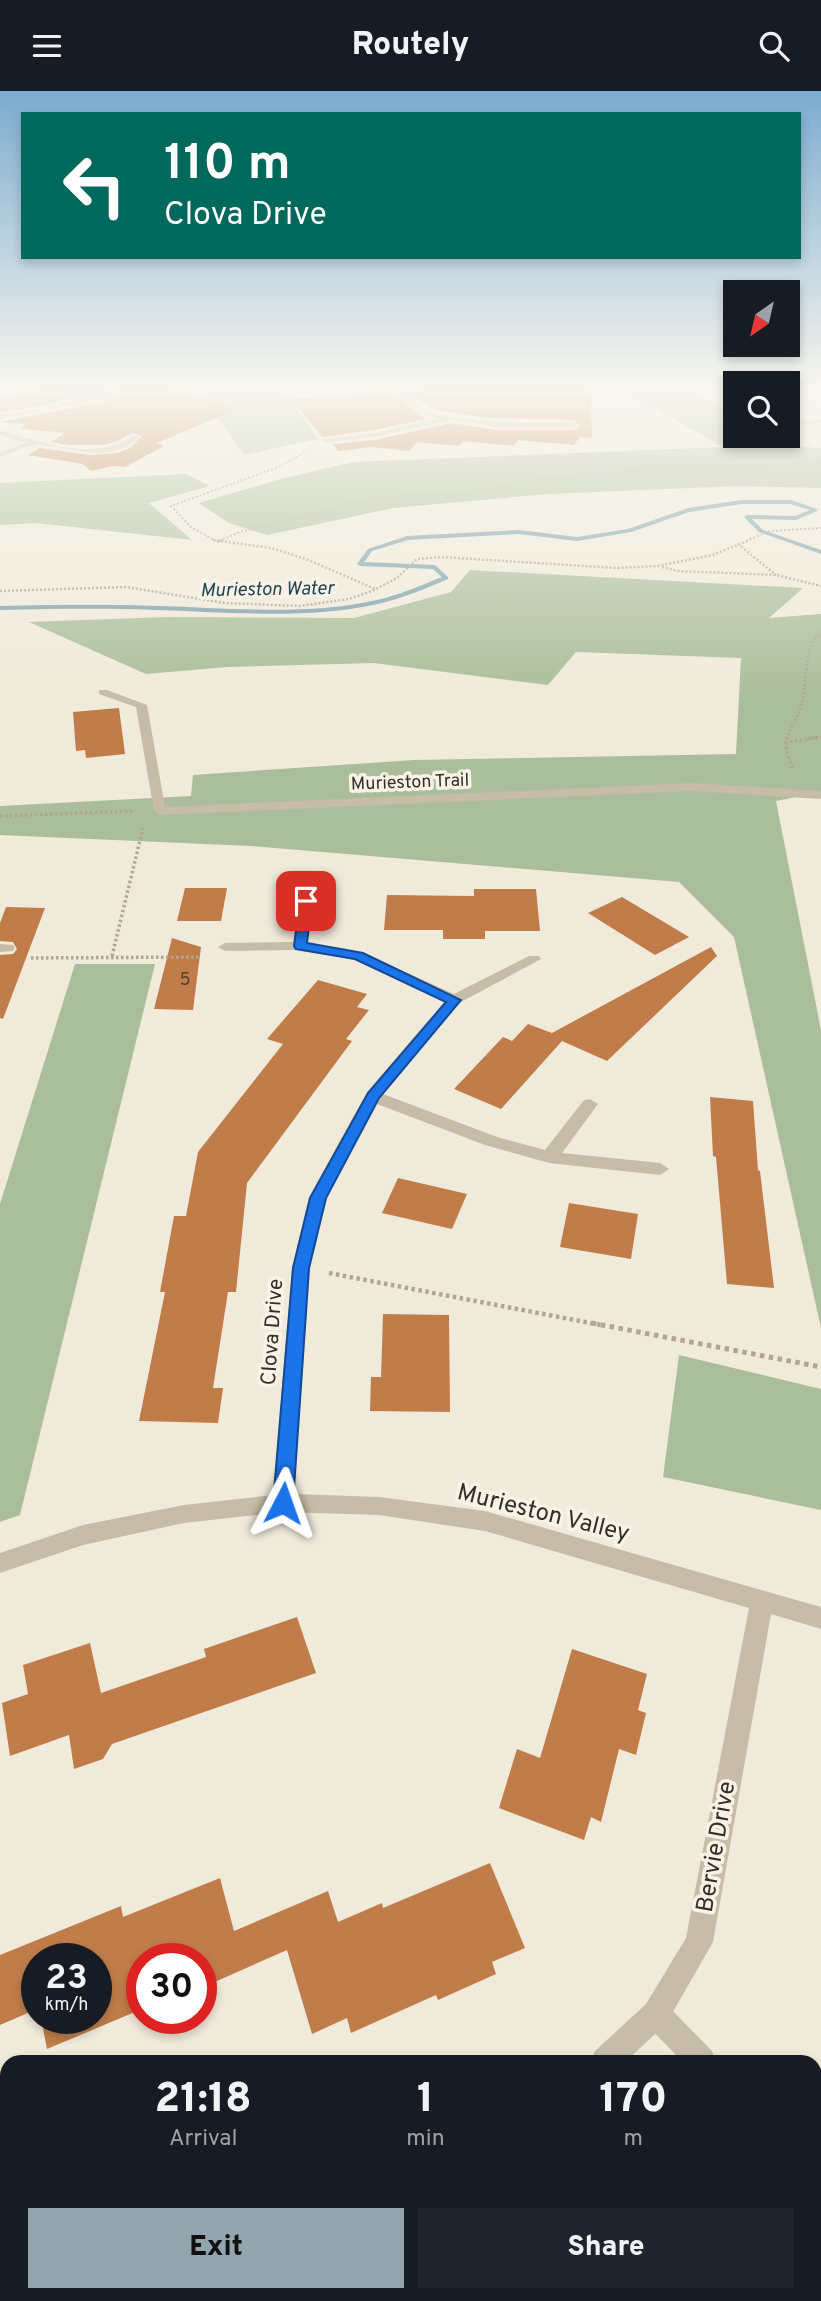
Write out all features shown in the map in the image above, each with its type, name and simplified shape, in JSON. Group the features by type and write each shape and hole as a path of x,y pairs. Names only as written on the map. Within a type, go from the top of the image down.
{"street":[{"path":"103,692 141,705 154,811"},
{"name":"Murieston Trail","path":"154,811 692,787 821,795"},
{"path":"300,946 306,901"},
{"path":"225,947 300,946 358,956 454,1000"},
{"name":"Clova Drive","path":"283,1503 301,1268 318,1198 373,1096 454,1000 534,959"},
{"path":"373,1096 491,1141 549,1157 660,1169"},
{"path":"549,1157 590,1104"},
{"name":"Murieston Valley","path":"0,1563 83,1535 184,1514 283,1503 379,1506 485,1521 821,1618"},
{"name":"Bervie Drive","path":"612,2055 656,2014 699,1942 762,1601"},
{"path":"656,2014 696,2055"}],"path":[{"path":"215,490 172,506 191,527 217,542 271,548 306,559 376,590"},
{"path":"217,542 240,532 376,498 485,490"},
{"path":"0,591 77,587 146,588 199,600 268,606 322,603 361,597 397,579 418,559 440,557 617,568 657,566 713,555 770,531 821,528"},
{"path":"738,544 776,575"},
{"path":"657,566 678,571 776,575 821,586"},
{"path":"798,794 785,744 802,702 804,669 815,638 821,632"},
{"path":"785,744 821,737"},
{"path":"0,816 154,811 113,956"},
{"path":"4,948 13,958 205,957 225,947"},
{"path":"301,1268 821,1367"}],"green space":[{"path":"0,490 195,490 149,503 192,540 36,523 0,525"},
{"path":"243,490 639,490 548,494 393,508 267,535 229,523 199,503"},
{"path":"470,570 803,588 769,618 821,614 821,792 776,801 821,1030 821,1328 734,937 679,882 251,846 0,835 0,806 191,796 193,775 414,760 736,754 741,658 576,652 548,685 374,663 227,667 146,674 29,622 167,617 354,618 451,592"},
{"path":"75,964 155,964 20,1515 0,1522 0,1204"},
{"path":"679,1355 821,1389 821,1510 663,1477"}],"building":[{"path":"119,708 125,754 86,758 85,750 76,751 73,712"},
{"path":"185,888 227,888 221,921 177,921"},
{"path":"474,889 536,889 540,931 485,931 485,939 443,939 443,930 384,930 387,895 474,896"},
{"path":"622,897 689,937 655,955 588,913"},
{"path":"6,907 45,908 3,1019 0,1018 0,955 13,954 17,949 13,942 0,941 0,923"},
{"path":"172,938 201,947 193,1010 154,1009"},
{"path":"711,947 717,956 607,1061 562,1041 501,1109 454,1089 503,1037 512,1041 528,1024 552,1033"},
{"path":"318,980 367,994 357,1007 369,1010 346,1039 352,1041 247,1183 236,1292 228,1292 213,1388 223,1388 218,1423 139,1421 165,1292 160,1292 174,1216 186,1216 198,1152 283,1044 267,1039"},
{"path":"710,1097 753,1101 758,1170 774,1288 727,1284 716,1157 713,1156"},
{"path":"398,1178 467,1194 452,1229 382,1213"},
{"path":"569,1203 638,1214 631,1259 560,1247"},
{"path":"383,1314 449,1315 450,1412 370,1411 371,1377 381,1377"},
{"path":"297,1617 316,1673 112,1744 103,1759 74,1769 69,1735 10,1756 2,1703 28,1694 23,1665 90,1643 101,1693 206,1657 204,1649"},
{"path":"572,1649 647,1674 638,1710 646,1713 636,1755 619,1749 601,1822 591,1817 584,1840 499,1808 517,1749 540,1758"},
{"path":"490,1863 525,1948 492,1962 496,1974 438,2000 436,1995 351,2033 347,2018 312,2034 287,1950 217,1981 217,1943 126,1943 126,2016 112,2022 112,1943 30,1943 121,1906 123,1917 220,1878 234,1931 328,1891 338,1922 382,1903 383,1908"},
{"path":"21,1946 21,2016 0,2025 0,1955"},
{"path":"44,2034 83,2034 47,2049"}],"waterway":[{"name":"Murieston Water","path":"0,608 119,607 269,612 342,608 412,592 446,578 435,567 360,564 370,550 407,538 519,532 577,539 629,531 688,510 742,502 791,502 815,510 796,518 747,517 761,531 821,552"}],"route":[{"path":"283,1503 301,1268 318,1198 373,1096 454,1000 358,956 300,946 306,901"}]}
